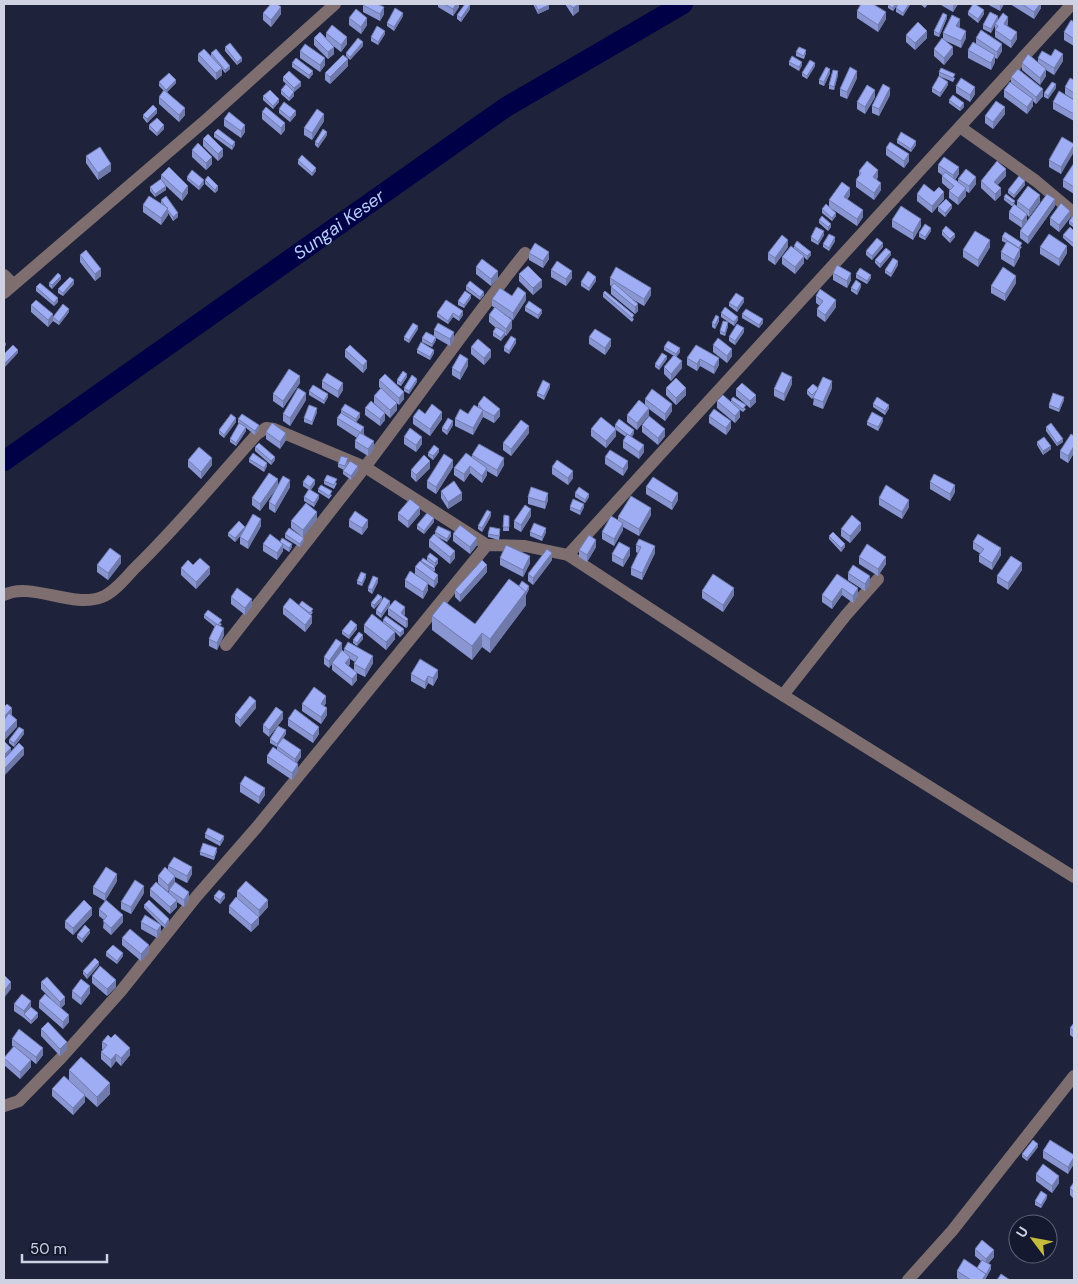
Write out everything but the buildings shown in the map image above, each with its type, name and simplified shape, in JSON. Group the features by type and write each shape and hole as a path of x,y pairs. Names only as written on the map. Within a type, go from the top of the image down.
{"street":[{"path":"4,293 9,279 206,120 335,4"},
{"path":"568,554 1072,4"},
{"path":"960,127 1036,181 1074,213"},
{"path":"226,645 365,467 422,391 472,319 524,253"},
{"path":"4,595 8,593 33,592 67,599 92,600 103,597 151,552 257,434 266,428 274,429 328,449 365,467 487,545 525,546 568,554 782,695 1074,877"},
{"path":"4,1106 19,1101 122,991 196,897 257,827 487,545"},
{"path":"782,695 834,629 878,579"},
{"path":"908,1280 952,1231 1074,1076"}],"waterway":[{"name":"Sungai Keser","path":"4,461 506,107 683,4"}]}
